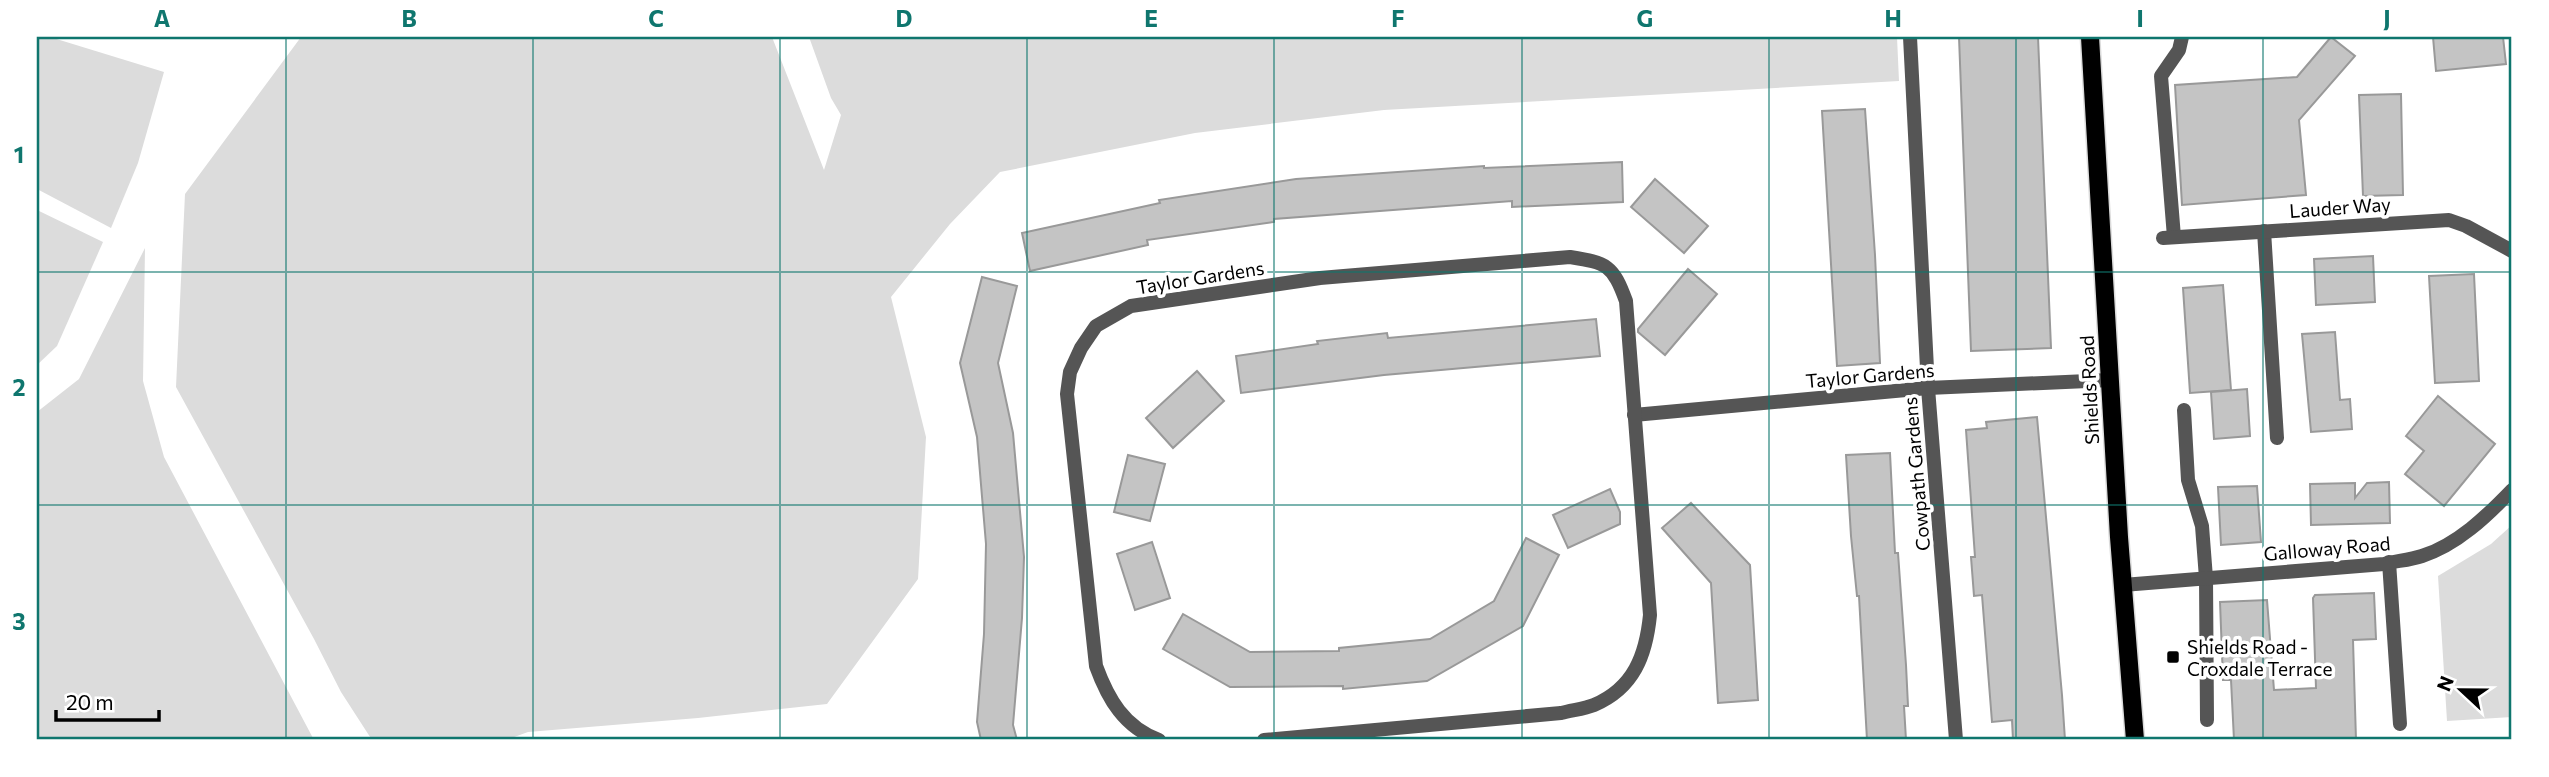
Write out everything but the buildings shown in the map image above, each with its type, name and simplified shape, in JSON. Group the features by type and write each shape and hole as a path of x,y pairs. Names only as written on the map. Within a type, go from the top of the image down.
{"main road":[{"name":"Shields Road","path":"2090,37 2135,740"}],"street":[{"name":"Cowpath Gardens","path":"1910,37 1928,388 1956,740"},
{"name":"Lauder Way","path":"2182,37 2179,50 2161,76 2169,237 2449,220 2466,226 2512,251"},
{"path":"2264,231 2277,438"},
{"name":"Taylor Gardens","path":"1159,740 1125,720 1107,694 1096,666 1067,394 1070,372 1081,348 1096,326 1131,306 1320,278 1570,257 1601,262 1618,279 1626,301 1650,615 1647,646 1627,685 1594,705 1561,713 1264,740"},
{"name":"Taylor Gardens","path":"1634,415 1928,388 2110,380"},
{"path":"2184,410 2188,480 2202,526 2206,578 2207,720"},
{"name":"Galloway Road","path":"2123,585 2389,562 2422,556 2452,542 2493,510 2512,490"},
{"path":"2389,562 2400,724"}],"shaded area":[{"path":"37,37 50,37 164,72 138,163 111,228 37,189"},
{"path":"301,37 772,37 824,170 841,115 831,98 809,37 1897,37 1899,81 1384,110 1195,133 1000,172 950,224 891,297 926,437 918,579 827,704 528,732 506,740 372,740 341,692 176,387 185,194"},
{"path":"37,210 103,242 57,346 37,365"},
{"path":"145,248 143,381 164,457 314,740 37,740 37,412 79,379"},
{"path":"2512,525 2512,717 2447,721 2438,576 2491,544"}],"place":[{"name":"Shields Road - Croxdale Terrace","path":"2173,657"}]}
